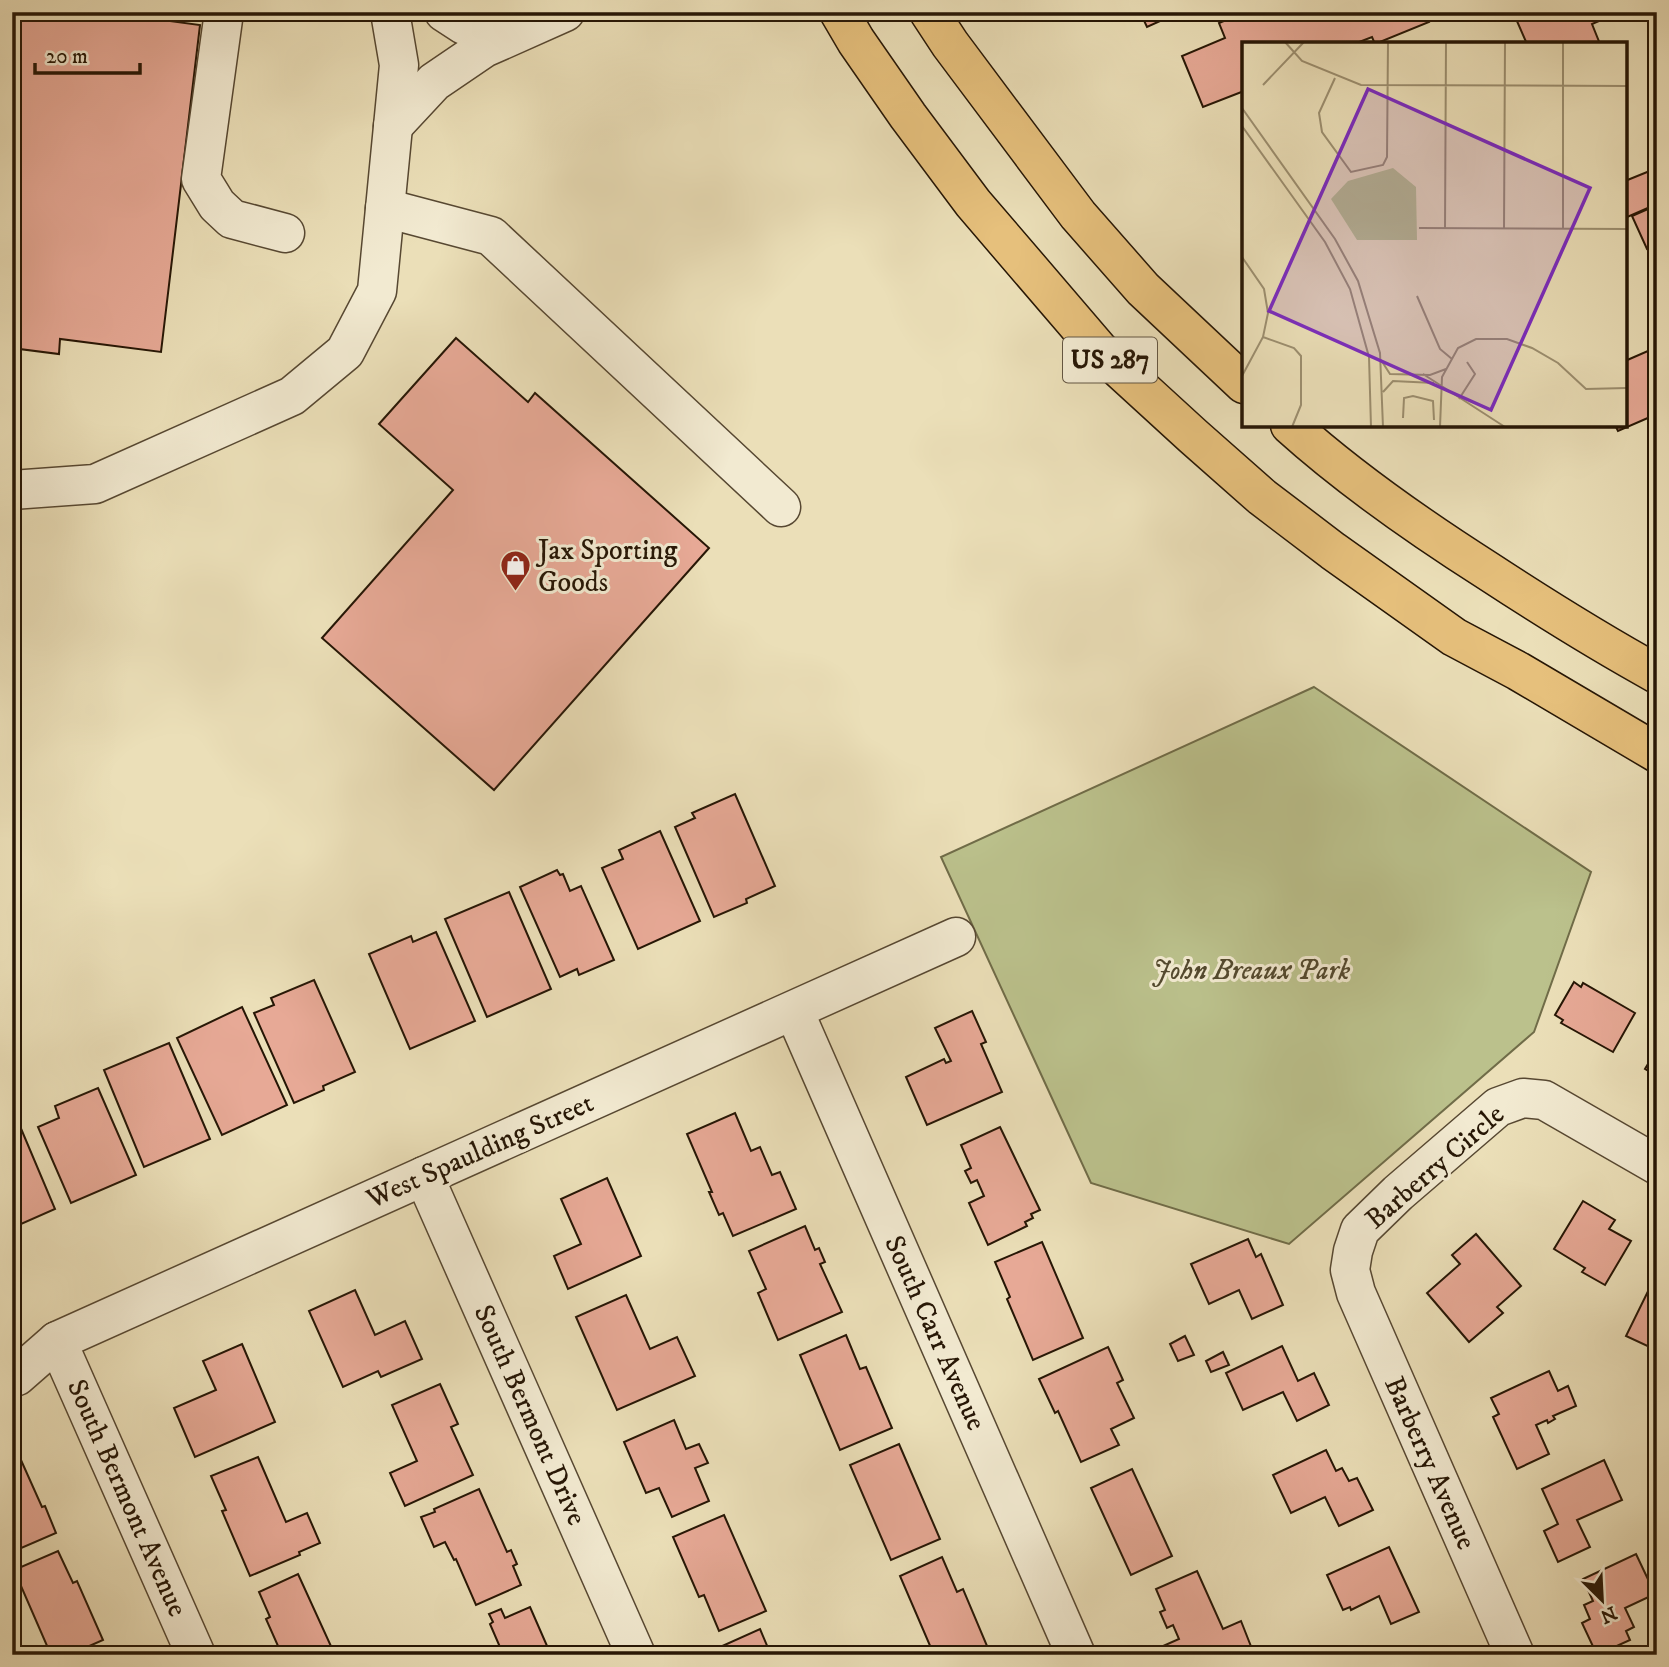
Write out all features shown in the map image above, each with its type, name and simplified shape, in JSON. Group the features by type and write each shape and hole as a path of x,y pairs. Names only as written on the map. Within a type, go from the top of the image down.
{"main road":[{"name":"US 287","path":"839,12 901,105 973,203 1100,350 1193,436 1262,498 1454,637 1518,671 1657,753"},
{"name":"US 287","path":"929,12 965,65 1078,215 1143,289 1242,382"},
{"path":"1292,427 1379,498 1428,533 1601,642 1657,674"}],"street":[{"path":"224,12 201,178 217,205 232,219 285,233"},
{"path":"12,490 95,484 292,396 345,352 377,291 399,65 390,12"},
{"path":"444,12 464,25 525,30"},
{"path":"393,126 434,82 484,48 565,12"},
{"path":"385,208 491,236 781,507"},
{"name":"West Spaulding Street","path":"12,1378 58,1341 956,937"},
{"name":"South Carr Avenue","path":"794,1011 1076,1655"},
{"name":"Barberry Circle","path":"1350,1269 1360,1230 1398,1193 1497,1107 1523,1098 1544,1100 1657,1164"},
{"name":"South Bermont Drive","path":"424,1176 636,1655"},
{"name":"Barberry Avenue","path":"1350,1269 1356,1293 1515,1655"},
{"name":"South Bermont Avenue","path":"58,1341 196,1655"}],"green space":[{"name":"John Breaux Park","path":"1314,687 1591,872 1534,1032 1289,1244 1091,1183 941,857"}],"building":[{"path":"12,12 133,12 132,16 200,25 161,352 60,339 59,354 12,348"},
{"path":"1140,12 1180,12 1147,27"},
{"path":"1245,12 1425,12 1429,22 1380,42 1374,42 1372,37 1359,42 1242,42 1242,92 1203,107 1182,56 1225,38 1219,23"},
{"path":"1513,12 1603,12 1606,18 1592,24 1599,42 1526,42"},
{"path":"1657,168 1657,204 1627,217 1627,180"},
{"path":"1657,205 1657,245 1647,249 1632,216"},
{"name":"Jax Sporting Goods","path":"456,338 528,402 535,393 709,548 494,790 322,638 453,490 379,424"},
{"path":"1657,347 1657,414 1618,431 1616,427 1627,427 1627,360"},
{"path":"735,794 775,886 746,899 747,903 714,917 675,827 695,818 692,813"},
{"path":"660,831 700,921 638,949 602,868 623,859 619,850"},
{"path":"557,870 560,875 563,874 570,891 581,886 614,960 579,975 577,969 560,977 520,887"},
{"path":"509,892 551,989 487,1017 445,919"},
{"path":"436,932 475,1021 410,1049 369,954 411,936 413,942"},
{"path":"314,980 355,1072 294,1103 254,1013 274,1005 271,998"},
{"path":"1574,982 1581,987 1583,983 1635,1013 1613,1052 1561,1023 1563,1020 1555,1015"},
{"path":"242,1007 287,1105 222,1135 177,1038"},
{"path":"972,1011 986,1042 981,1044 1002,1092 927,1125 906,1077 944,1059 946,1063 951,1061 935,1028"},
{"path":"169,1043 210,1139 144,1167 104,1070"},
{"path":"1657,1049 1657,1076 1645,1069"},
{"path":"98,1088 136,1175 71,1203 38,1127 59,1118 55,1106"},
{"path":"14,1112 55,1209 12,1228 12,1113"},
{"path":"735,1113 751,1151 760,1147 772,1175 780,1172 796,1209 733,1236 723,1213 719,1215 687,1134"},
{"path":"1000,1127 1040,1210 1031,1214 1033,1218 1025,1222 1027,1226 988,1245 969,1203 984,1196 977,1180 971,1183 965,1171 971,1168 961,1145"},
{"path":"607,1178 641,1256 568,1289 554,1256 581,1244 561,1199"},
{"path":"1583,1201 1615,1220 1609,1229 1631,1241 1605,1285 1582,1272 1585,1268 1554,1249"},
{"path":"805,1226 815,1250 819,1248 825,1262 820,1264 842,1312 778,1340 758,1293 766,1289 749,1251"},
{"path":"1476,1234 1521,1286 1497,1307 1503,1313 1469,1342 1427,1293 1460,1264 1452,1255"},
{"path":"1248,1239 1256,1257 1261,1254 1283,1305 1252,1319 1239,1290 1209,1304 1191,1264"},
{"path":"1042,1242 1083,1338 1033,1360 1007,1299 1010,1297 995,1262"},
{"path":"1657,1273 1657,1348 1656,1350 1626,1336"},
{"path":"355,1290 375,1335 405,1321 422,1359 381,1377 378,1371 343,1387 309,1311"},
{"path":"626,1295 650,1349 677,1337 695,1376 617,1410 576,1317"},
{"path":"846,1335 860,1369 866,1367 892,1428 840,1450 800,1355"},
{"path":"1185,1336 1194,1355 1178,1361 1170,1344"},
{"path":"242,1344 275,1422 195,1457 174,1408 216,1390 203,1361"},
{"path":"1282,1346 1298,1381 1314,1373 1329,1405 1297,1421 1283,1392 1243,1410 1226,1373"},
{"path":"1108,1347 1123,1380 1117,1383 1134,1418 1111,1429 1119,1445 1081,1462 1058,1411 1055,1413 1039,1379"},
{"path":"1223,1352 1229,1365 1211,1372 1206,1361"},
{"path":"1549,1371 1558,1391 1568,1386 1576,1406 1553,1416 1555,1419 1548,1423 1547,1420 1536,1425 1549,1454 1517,1469 1493,1417 1499,1414 1491,1398"},
{"path":"440,1384 458,1424 451,1427 473,1475 405,1506 390,1473 417,1461 392,1405"},
{"path":"674,1420 686,1449 699,1444 708,1463 695,1468 709,1501 672,1517 659,1488 646,1493 624,1442"},
{"path":"12,1440 56,1533 12,1552"},
{"path":"899,1444 940,1539 891,1560 850,1465"},
{"path":"1326,1450 1336,1471 1342,1468 1349,1481 1357,1478 1373,1510 1339,1526 1325,1497 1291,1513 1273,1475"},
{"path":"258,1457 286,1522 307,1513 320,1543 299,1552 300,1555 250,1576 222,1511 226,1510 211,1476"},
{"path":"1604,1460 1622,1500 1577,1520 1590,1547 1558,1562 1544,1531 1558,1524 1542,1489"},
{"path":"1132,1469 1172,1556 1131,1575 1091,1488"},
{"path":"479,1489 507,1552 511,1550 517,1564 513,1566 521,1585 476,1605 456,1559 454,1560 445,1542 434,1547 421,1517"},
{"path":"724,1515 766,1611 719,1631 704,1595 699,1597 673,1537"},
{"path":"1389,1547 1419,1612 1391,1624 1379,1596 1351,1610 1350,1607 1343,1610 1327,1575"},
{"path":"58,1551 73,1583 77,1581 103,1640 69,1655 51,1655 14,1570"},
{"path":"1636,1554 1655,1594 1625,1608 1634,1627 1626,1631 1630,1640 1597,1655 1582,1623 1590,1619 1584,1605 1593,1601 1583,1579"},
{"path":"942,1557 957,1592 963,1589 990,1653 986,1655 934,1655 900,1576"},
{"path":"1197,1571 1223,1629 1241,1621 1252,1649 1239,1655 1167,1655 1163,1646 1179,1639 1173,1625 1167,1628 1160,1612 1165,1610 1156,1589"},
{"path":"298,1574 335,1655 282,1655 266,1619 270,1617 259,1592"},
{"path":"530,1607 551,1655 502,1655 489,1614 501,1609 505,1618"},
{"path":"760,1629 771,1655 724,1655 720,1647"}],"place":[{"name":"Jax Sporting Goods","path":"515,593"}]}
